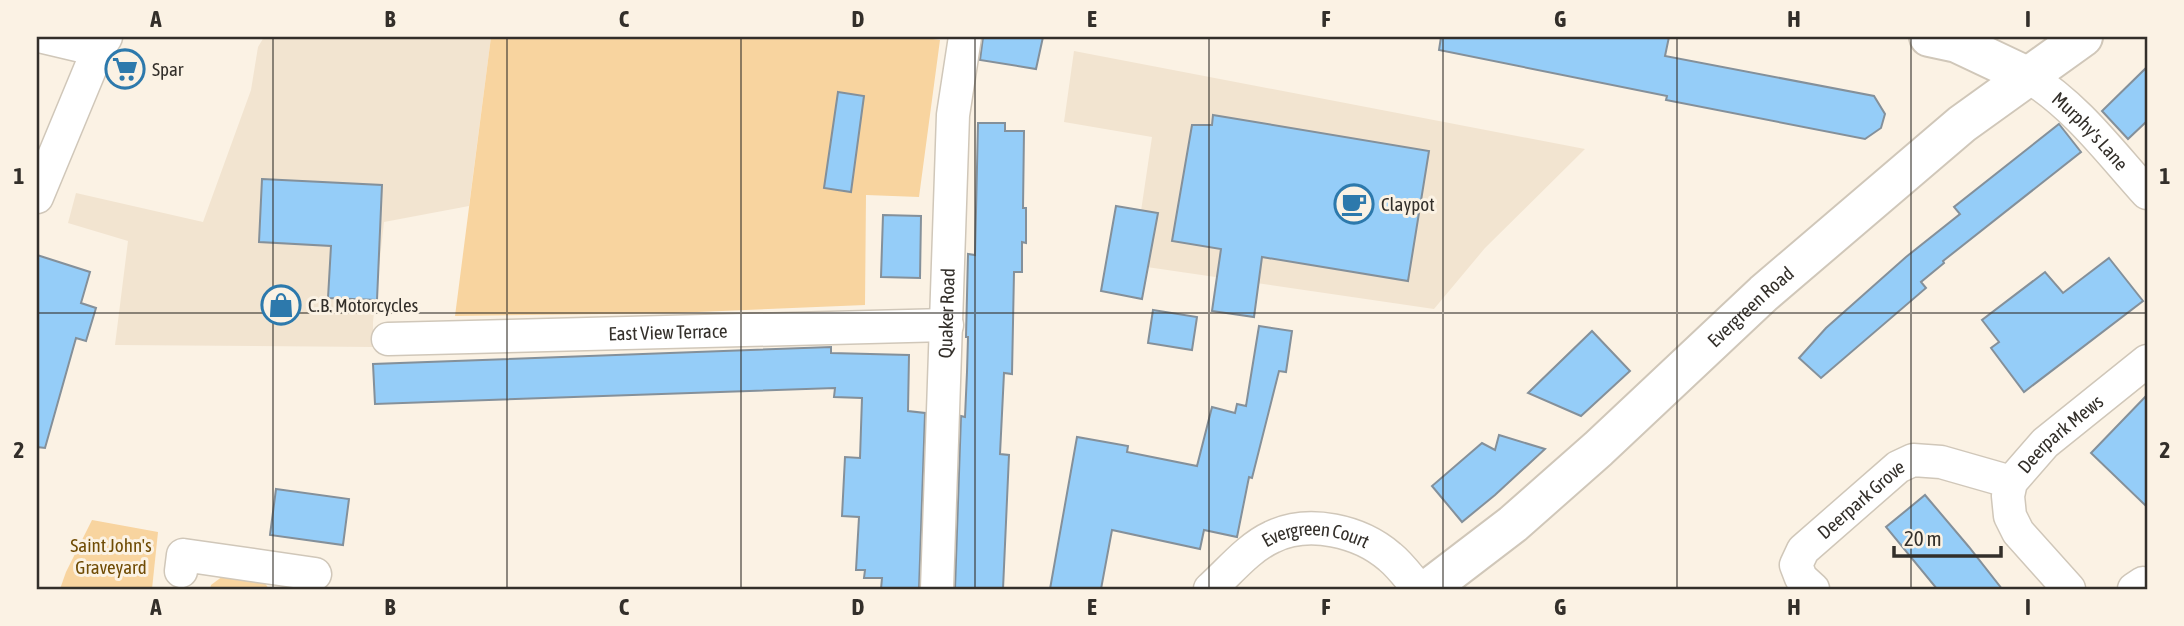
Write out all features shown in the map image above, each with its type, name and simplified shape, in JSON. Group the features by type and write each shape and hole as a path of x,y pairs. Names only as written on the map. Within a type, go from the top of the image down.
{"main road":[{"path":"1929,37 1957,43 2029,77"},
{"name":"Evergreen Road","path":"1428,589 1513,524 1598,449 1764,293 1972,116 2083,37"}],"street":[{"path":"37,197 102,43 43,37"},
{"name":"Quaker Road","path":"937,589 953,115 964,37"},
{"name":"Murphy's Lane","path":"2029,77 2074,111 2147,193"},
{"name":"East View Terrace","path":"388,339 947,325"},
{"name":"Deerpark Mews","path":"2069,589 2018,532 2010,516 2008,496 2011,482 2045,443 2147,361"},
{"name":"Deerpark Grove","path":"1813,589 1801,578 1796,565 1803,550 1898,467 1913,460 1941,462 2011,482"},
{"name":"Evergreen Court","path":"1210,589 1271,537 1289,531 1310,529 1353,535 1373,544 1392,558 1419,589"},
{"path":"181,571 183,555 298,578"},
{"path":"2134,589 2143,583 2147,584"}],"shaded area":[{"path":"264,37 491,37 469,206 384,222 373,322 373,347 115,345 128,241 68,223 76,193 203,222 251,90 258,47"},
{"path":"1074,51 1585,149 1485,248 1434,309 1133,265 1152,137 1064,122"}],"green space":[{"path":"491,37 918,37 940,40 919,197 866,195 865,305 673,313 455,316"},
{"name":"Saint John's Graveyard","path":"92,520 158,532 152,589 60,589"},
{"path":"227,573 262,579 269,589 210,589 211,585"}],"building":[{"path":"983,37 1043,37 1036,69 980,60"},
{"path":"1441,37 1669,37 1665,56 1874,96 1885,114 1881,128 1865,139 1666,100 1667,96 1439,50"},
{"path":"2147,67 2147,121 2128,139 2102,111"},
{"path":"838,92 864,96 851,192 824,188"},
{"path":"1213,115 1429,151 1408,281 1262,257 1254,317 1212,311 1221,249 1172,241 1192,125 1212,125"},
{"path":"978,123 1005,123 1005,131 1024,131 1023,208 1026,208 1026,243 1022,242 1022,272 1014,272 1012,374 1004,373 1000,454 1009,455 1003,589 955,589 961,416 965,417 967,372 968,254 975,255"},
{"path":"2059,124 2081,152 1943,261 1944,263 1921,282 1926,288 1821,378 1799,358 1826,328 1906,257 1960,214 1954,207"},
{"path":"262,179 382,185 377,300 328,298 331,246 259,242"},
{"path":"1116,206 1158,213 1142,299 1101,291"},
{"path":"883,215 921,216 920,278 881,277"},
{"path":"37,255 90,272 81,303 96,308 86,341 76,338 45,448 37,447"},
{"path":"2109,258 2143,301 2024,392 1991,348 1999,342 1982,320 2045,272 2063,293"},
{"path":"1153,310 1197,317 1192,350 1148,343"},
{"path":"1259,326 1292,331 1286,372 1279,371 1252,478 1249,477 1237,537 1204,530 1200,549 1112,530 1101,589 1050,589 1077,437 1128,446 1127,452 1197,466 1212,407 1235,413 1237,404 1246,406"},
{"path":"1592,331 1630,371 1581,416 1528,393"},
{"path":"831,347 831,353 909,355 908,411 925,413 919,589 881,589 882,578 864,578 865,570 856,570 859,517 842,516 845,457 860,458 862,398 834,397 835,388 375,404 373,364"},
{"path":"2147,395 2147,507 2091,453"},
{"path":"1499,435 1545,449 1462,522 1432,486 1482,443 1495,450"},
{"path":"276,489 349,499 343,545 270,535"},
{"path":"1925,495 2002,589 1937,589 1886,527"}],"place":[{"name":"Spar","path":"125,69"},
{"name":"Claypot","path":"1354,204"},
{"name":"C.B. Motorcycles","path":"281,305"}]}
